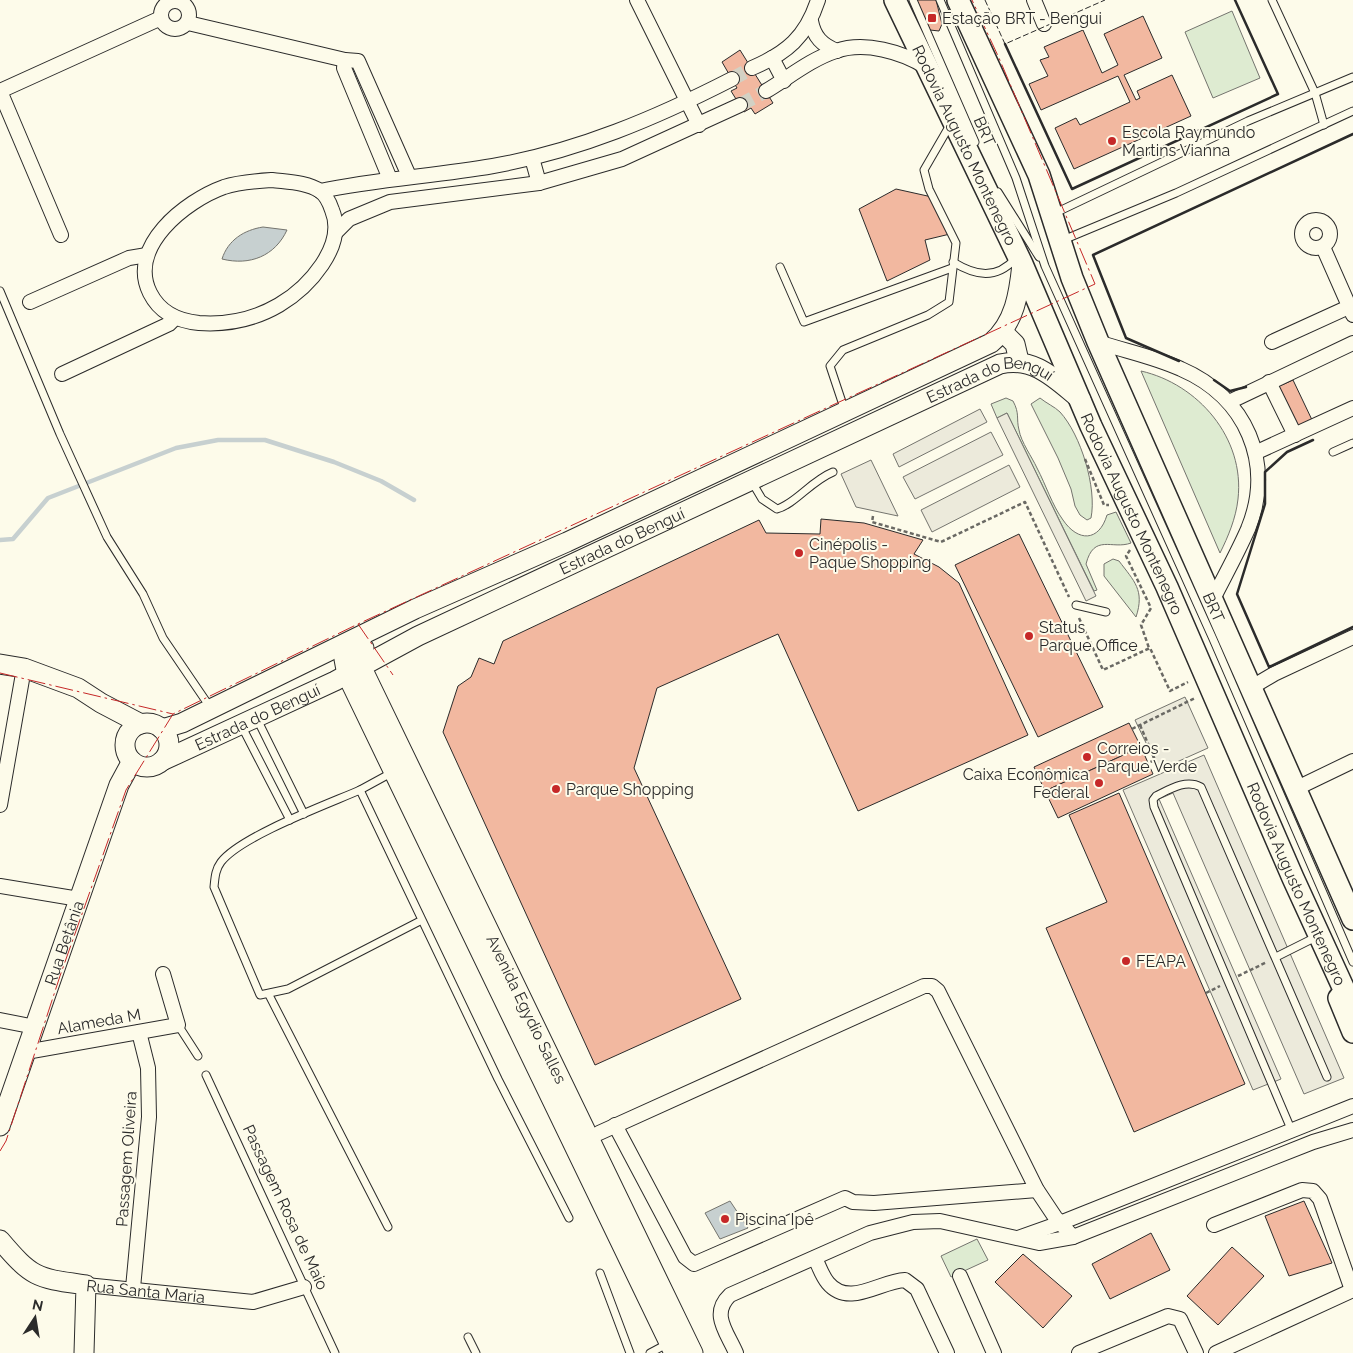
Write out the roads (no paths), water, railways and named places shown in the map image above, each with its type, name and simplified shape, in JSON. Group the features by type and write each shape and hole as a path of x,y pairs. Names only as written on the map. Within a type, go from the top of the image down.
{"main road":[{"name":"Rodovia Augusto Montenegro","path":"896,0 1020,260 1320,935 1346,970 1339,999 1353,1032"},
{"path":"958,0 1038,175 1072,278 1098,342 1352,915"},
{"path":"1346,970 1353,1009"}],"street":[{"path":"637,0 699,125"},
{"path":"752,68 772,58 799,38 811,21 818,0"},
{"path":"1034,0 1044,24"},
{"path":"178,1 187,7 189,12 188,23 183,27 172,30 167,27 161,18 163,7 167,3 178,1"},
{"path":"61,235 0,91 161,18"},
{"path":"811,21 813,31 818,38 825,46 836,51"},
{"path":"188,23 345,60 358,61 409,176"},
{"path":"766,91 836,51 870,49 896,52 913,59 928,69"},
{"path":"772,58 784,81"},
{"path":"345,60 344,68 390,179"},
{"path":"732,79 688,102 615,134 532,158 493,166 409,176 320,191 288,182 272,180 240,183 224,188 195,201 183,210 161,233 148,255 145,273 149,291 160,307 176,318 206,323 229,322 252,317 280,304 314,274 330,247 336,232 349,219 390,202 539,183 622,159 740,105"},
{"path":"363,113 378,107"},
{"path":"532,158 539,183"},
{"path":"493,166 500,188"},
{"path":"320,191 334,213 336,232"},
{"path":"1272,342 1352,309 1323,247"},
{"path":"30,302 129,258 148,255"},
{"name":"Estrada do Benguí","path":"162,729 182,723 211,710 415,609 566,542 991,343 1002,332 1015,309 1020,260"},
{"path":"62,374 169,324 176,318"},
{"path":"1002,332 1016,344 1019,361"},
{"path":"1098,342 1181,368 1207,382 1229,402 1249,430 1256,452 1257,496 1248,528 1212,601"},
{"path":"1229,402 1353,343"},
{"name":"Estrada do Benguí","path":"162,761 249,722 418,636 576,561 1000,364 1019,361 1033,364 1044,370 1081,400"},
{"path":"1269,382 1295,435"},
{"path":"1256,452 1353,408"},
{"path":"566,542 576,561"},
{"path":"354,670 344,659 393,634 405,624 415,609"},
{"path":"1252,688 1274,674 1353,637"},
{"path":"0,664 24,668 78,688 101,703 141,724 156,725 162,729 169,742 169,749 162,761 150,767 142,767 132,761 126,753 126,739 134,727 141,724"},
{"path":"0,806 24,668"},
{"name":"Avenida Egydio Salles","path":"354,670 393,772 672,1348"},
{"name":"Avenida Egydio Salles","path":"354,670 693,1353"},
{"path":"101,703 126,739"},
{"name":"Rua Betânia","path":"0,1126 119,785 132,761"},
{"path":"1295,789 1353,761"},
{"path":"0,886 79,899"},
{"path":"163,974 178,1025"},
{"path":"599,1133 924,986 932,986 938,991 1037,1190 1060,1223 1073,1236"},
{"path":"0,1020 35,1027"},
{"name":"Alameda M","path":"26,1052 178,1025"},
{"name":"Passagem Oliveira","path":"133,1288 149,1117 148,1068 139,1032"},
{"path":"1018,1238 1353,1106"},
{"path":"615,1125 685,1257 694,1264 844,1198 853,1202 874,1203 1037,1190"},
{"path":"736,1353 720,1317 721,1303 730,1295 870,1233 913,1222 940,1221 1039,1243 1073,1236 1313,1142 1353,1130"},
{"path":"1214,1225 1302,1190 1312,1191 1320,1199 1350,1271 1353,1290 1216,1353"},
{"name":"Rua Santa Maria","path":"0,1240 33,1274 44,1279 253,1302 304,1286"},
{"path":"815,1258 828,1283 839,1292 854,1295 892,1280 905,1280 917,1289 946,1353"},
{"path":"960,1276 994,1353"},
{"path":"84,1353 86,1285"},
{"path":"1079,1353 1168,1316 1180,1319 1196,1353"}],"lane":[{"name":"BRT","path":"913,0 978,149"},
{"name":"BRT","path":"940,0 1016,178 1045,266 1213,639 1346,970"},
{"path":"1272,0 1315,93 1324,125"},
{"path":"1052,214 1148,167 1353,77"},
{"path":"1061,242 1176,193 1353,111"},
{"path":"845,412 830,366 843,350 928,315 949,302 956,243 929,189 924,170 953,120"},
{"name":"BRT","path":"993,184 1045,266"},
{"path":"780,267 804,322 952,265 984,274 1005,270 1020,260"},
{"path":"0,291 60,434 107,537 143,594 163,638 211,710"},
{"path":"1333,452 1353,443"},
{"path":"751,480 762,499 777,509 785,507 820,477 833,472"},
{"path":"1073,602 1106,612"},
{"path":"249,722 304,814"},
{"path":"249,722 290,820"},
{"path":"393,772 360,790 290,820 238,847 221,861 216,872 214,887 260,995 269,995 288,989 422,920"},
{"path":"1291,1129 1154,806 1153,800 1156,796 1187,783 1194,783 1201,787 1327,1077"},
{"path":"360,790 498,1079 569,1218"},
{"path":"1276,957 1320,935"},
{"path":"269,995 388,1227"},
{"path":"178,1025 198,1056"},
{"name":"Passagem Rosa de Maio","path":"206,1075 335,1353"},
{"path":"1195,1168 1204,1185"},
{"path":"600,1273 630,1353"},
{"path":"468,1337 476,1353"},
{"path":"650,1353 672,1348"}],"waterway":[{"path":"0,540 13,539 48,498 176,448 218,440 265,440 334,462 381,481 414,500"}],"tunnel":[{"path":"732,79 752,68"},
{"path":"740,105 766,91"}],"place":[{"name":"Estação BRT - Bengui","path":"932,18"},
{"name":"Escola Raymundo Martins Vianna","path":"1112,141"},
{"name":"Cinépolis - Paque Shopping","path":"799,553"},
{"name":"Status Parque Office","path":"1029,636"},
{"name":"Correios - Parque Verde","path":"1087,757"},
{"name":"Caixa Econômica Federal","path":"1099,783"},
{"name":"Parque Shopping","path":"556,789"},
{"name":"FEAPA","path":"1126,961"},
{"name":"Piscina Ipê","path":"725,1219"}]}
